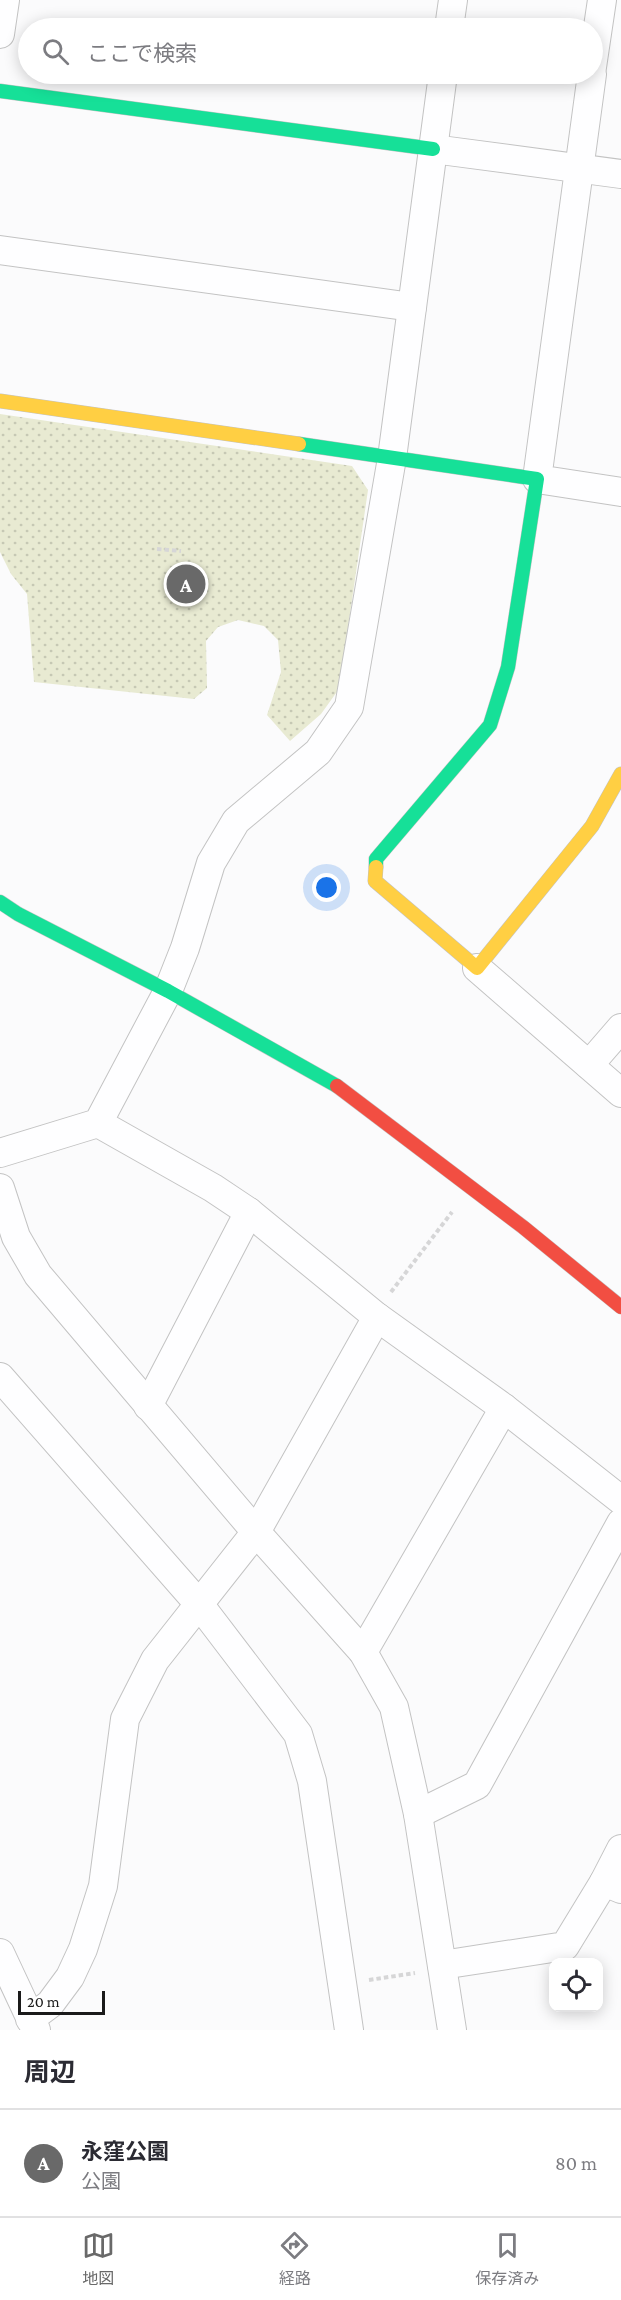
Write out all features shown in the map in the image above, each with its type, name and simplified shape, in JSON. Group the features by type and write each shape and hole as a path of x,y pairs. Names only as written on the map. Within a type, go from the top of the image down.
{"street":[{"path":"0,34 5,0"},
{"path":"450,18 453,0"},
{"path":"599,18 602,0"},
{"path":"0,1153 98,1123 168,991 185,948 211,863 236,821 318,752 349,707 392,458 442,84"},
{"path":"591,84 537,479 508,667 490,725 376,859 375,881 621,1093"},
{"path":"0,91 621,174"},
{"path":"0,250 412,307"},
{"path":"0,401 621,492"},
{"path":"477,968 592,826 621,774"},
{"path":"0,902 18,914 168,991 340,1088 523,1227 621,1307"},
{"path":"589,1065 621,1028"},
{"path":"98,1123 213,1188 249,1212 377,1317 504,1408 621,1500"},
{"path":"0,1188 16,1237 38,1275 256,1532 363,1652 394,1707 418,1814 452,2030"},
{"path":"148,1406 249,1212"},
{"path":"0,1953 33,2024 70,1977 83,1949 103,1886 125,1719 155,1659 256,1532 377,1317"},
{"path":"0,1377 199,1604 298,1734 312,1781 349,2030"},
{"path":"363,1652 504,1408"},
{"path":"418,1814 477,1785 621,1523"},
{"path":"442,1965 565,1946 612,1885 621,1849"}],"path":[{"path":"158,549 181,551"},
{"path":"401,1279 444,1224"},
{"path":"371,1980 407,1974"}],"green space":[{"path":"0,414 352,466 368,490 339,689 321,714 290,741 267,715 281,672 278,640 264,626 238,620 218,627 206,641 207,688 194,699 34,682 27,594 11,574 0,552"}],"traffic: fast":[{"path":"0,91 433,149"},
{"path":"299,444 537,479 508,667 490,725 376,859 376,867"},
{"path":"0,902 18,914 168,991 337,1086"}],"traffic: slow":[{"path":"0,401 299,444"},
{"path":"376,867 375,881 477,968 592,826 621,774"}],"traffic: jam":[{"path":"337,1086 523,1227 621,1307"}],"place":[{"name":"永窪公園","path":"186,584"}]}
